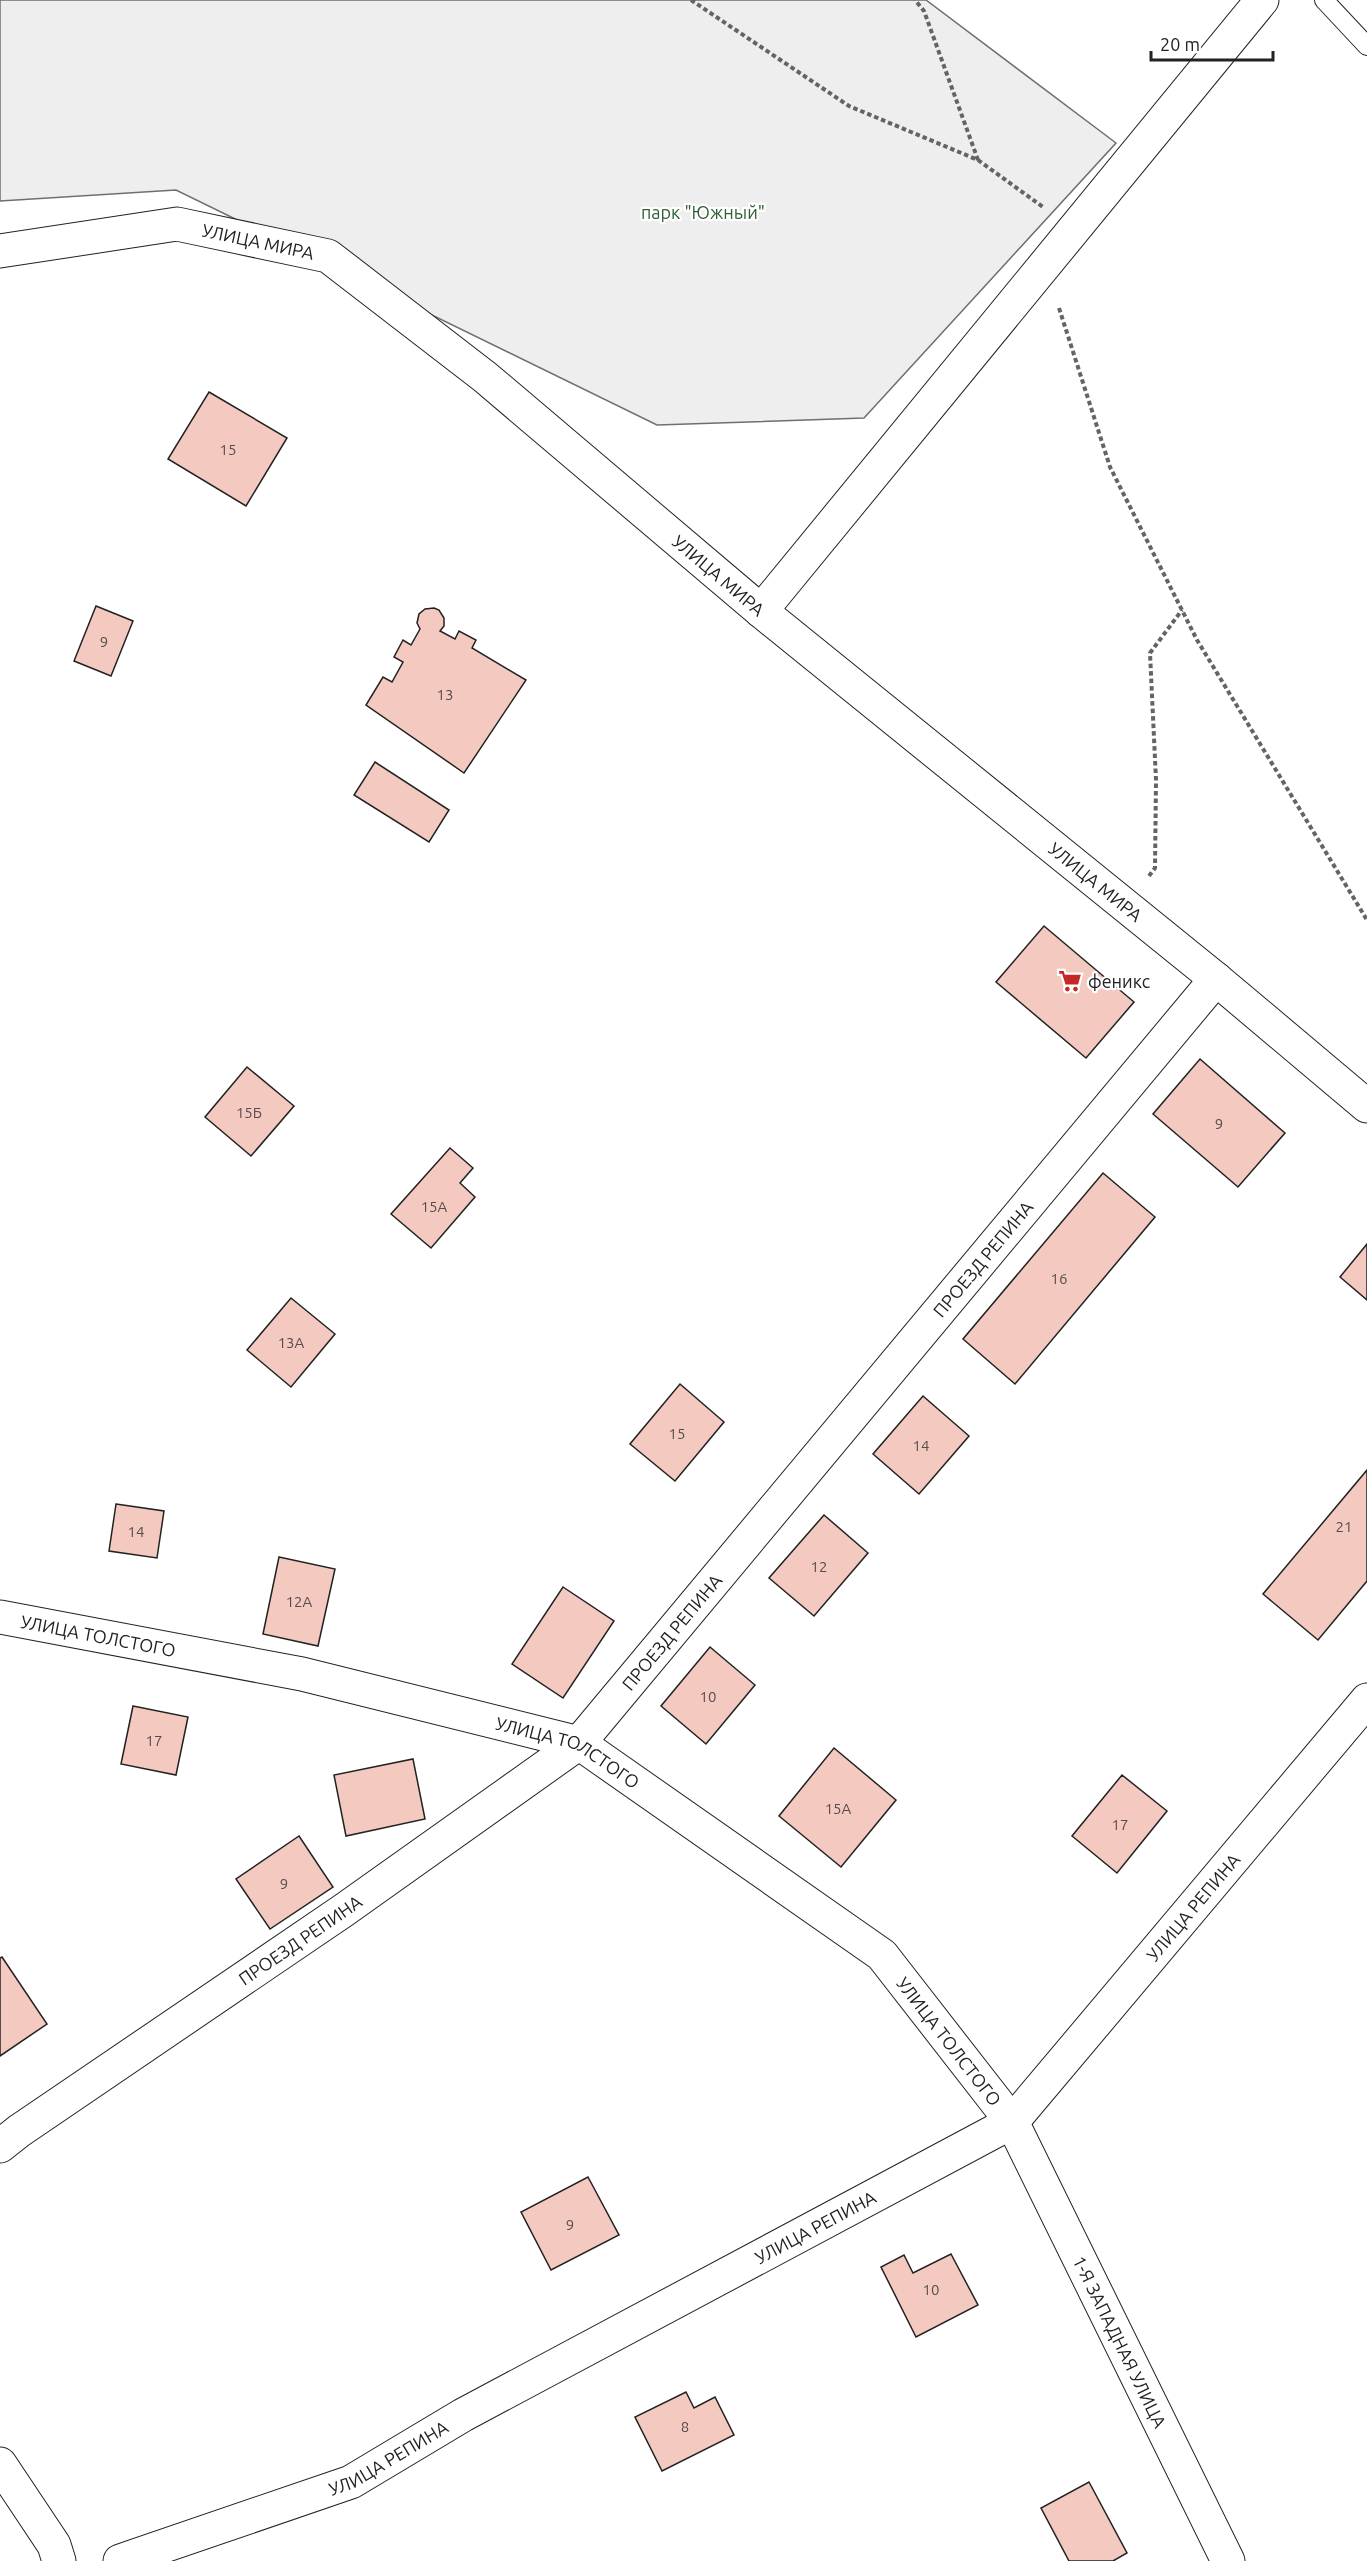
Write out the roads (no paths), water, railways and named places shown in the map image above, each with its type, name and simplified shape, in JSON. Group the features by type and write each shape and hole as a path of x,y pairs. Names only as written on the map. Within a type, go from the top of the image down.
{"street":[{"path":"760,611 1262,0"},
{"name":"УЛИЦА МИРА","path":"0,251 177,224 328,256 485,377 760,611 1216,979 1367,1106"},
{"name":"ПРОЕЗД РЕПИНА","path":"0,2146 28,2124 344,1910 579,1743 1216,979"},
{"name":"УЛИЦА ТОЛСТОГО","path":"0,1617 302,1674 579,1743 882,1956 1012,2122"},
{"name":"УЛИЦА РЕПИНА","path":"120,2561 351,2482 463,2415 1012,2122 1367,1700"},
{"name":"1-Я ЗАПАДНАЯ УЛИЦА","path":"1012,2122 1228,2561"},
{"path":"0,2464 54,2546 59,2561"}],"lane":[{"path":"1324,0 1367,46"}],"place":[{"name":"феникс","path":"1070,981"}],"park label":[{"name":"парк \"Южный\"","path":"703,212"}]}
